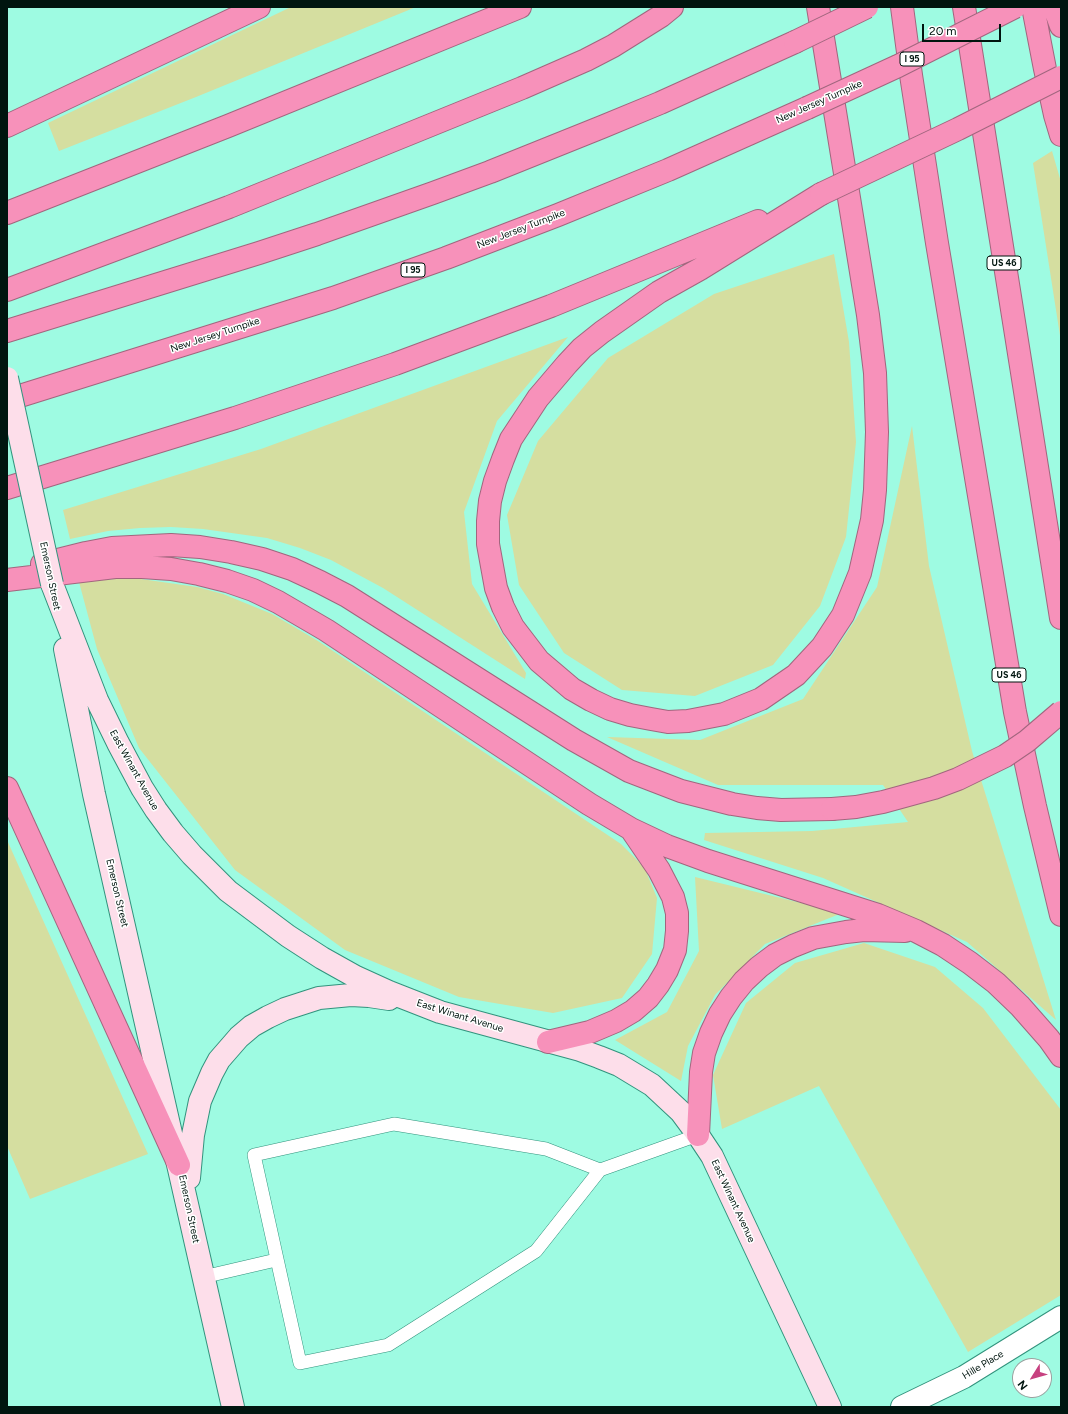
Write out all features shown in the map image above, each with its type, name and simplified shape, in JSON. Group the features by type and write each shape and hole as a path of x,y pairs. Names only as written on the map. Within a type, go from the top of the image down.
{"highway":[{"path":"7,126 259,7"},
{"path":"7,212 214,131 520,7"},
{"path":"7,290 229,207 522,88 614,46 661,16 672,7"},
{"path":"818,7 868,315 875,373 877,432 875,490 872,520 860,573 842,615 822,648 796,675 761,699 724,714 688,721 668,722 630,715 610,709 572,689 539,661 513,627 496,588 488,544 490,501 495,481 511,439 538,398 582,348 602,332 658,292 700,269 821,194"},
{"path":"7,331 260,253 440,190 660,103 795,42 867,7"},
{"name":"US 46","path":"902,7 937,243 1014,706 1025,761 1061,915"},
{"name":"US 46","path":"964,7 1061,618"},
{"name":"New Jersey Turnpike","path":"7,400 326,300 446,258 558,215 653,176 807,108 892,69 1015,7"},
{"path":"1033,7 1050,92 1061,135"},
{"path":"1054,7 1061,26"},
{"path":"7,488 292,399 432,351 558,303 821,194 958,129 1061,77"},
{"path":"7,576 38,565 112,548 171,545 200,547 262,559 292,569 347,596 580,744 629,771 681,791 732,804 757,808 781,810 856,807 883,802 934,788 958,779 1005,756 1027,741 1061,712"},
{"path":"7,580 108,568 142,567 171,569 199,574 227,581 253,590 278,602 326,630 589,804 631,828 667,846 695,857 878,915 916,931 958,954 996,983 1031,1016 1050,1039 1061,1056"},
{"path":"7,788 179,1165"},
{"path":"548,1042 590,1032 616,1021 633,1011 648,998 658,985 667,970 675,950 677,913 673,897 659,870 631,828"},
{"path":"698,1135 701,1072 704,1052 720,1014 731,996 744,981 775,955 813,938 864,930 916,931"}],"main road":[{"name":"Emerson Street","path":"7,378 52,584 94,794 233,1407"},
{"name":"East Winant Avenue","path":"52,584 95,694 130,767 156,810 178,838 210,873 248,907 288,936 322,958 356,977 440,1012 599,1057 619,1065 652,1085 681,1112 712,1156 830,1407"},
{"path":"190,1212 190,1156 200,1101 219,1060 229,1047 252,1026 279,1011 303,1002 335,996 369,996 405,1002 440,1012"}],"street":[{"name":"Hille Place","path":"902,1407 964,1377 1061,1317"}],"lane":[{"path":"600,1170 546,1149 394,1124 254,1155 300,1363 388,1345 536,1251 600,1170 698,1135"},
{"path":"203,1277 276,1260"}],"green space":[{"path":"291,7 416,7 59,151 48,123"},
{"path":"1052,151 1061,182 1061,342 1033,163"},
{"path":"834,254 849,342 856,442 846,537 820,606 773,665 695,696 622,690 564,653 519,585 507,515 538,441 608,358 714,294"},
{"path":"568,337 497,421 464,512 472,584 526,673 525,679 383,588 331,560 300,548 267,538 203,529 171,527 108,531 70,539 63,510 261,449"},
{"path":"912,426 929,566 972,751 1056,1020 967,942 823,878 704,840 705,833 812,831 908,822 883,785 718,785 607,737 700,740 803,699 877,587"},
{"path":"115,579 141,579 197,587 223,594 272,614 318,641 621,844 645,869 657,898 652,954 622,998 553,1013 459,997 345,950 235,870 139,748 97,649 79,582"},
{"path":"7,840 148,1154 30,1199 7,1146"},
{"path":"695,877 842,913 765,944 715,995 688,1046 681,1081 615,1040 667,1012 699,951"},
{"path":"864,943 935,967 983,1008 1061,1110 1061,1295 968,1352 819,1086 722,1129 713,1075 746,1003 795,963"}]}
